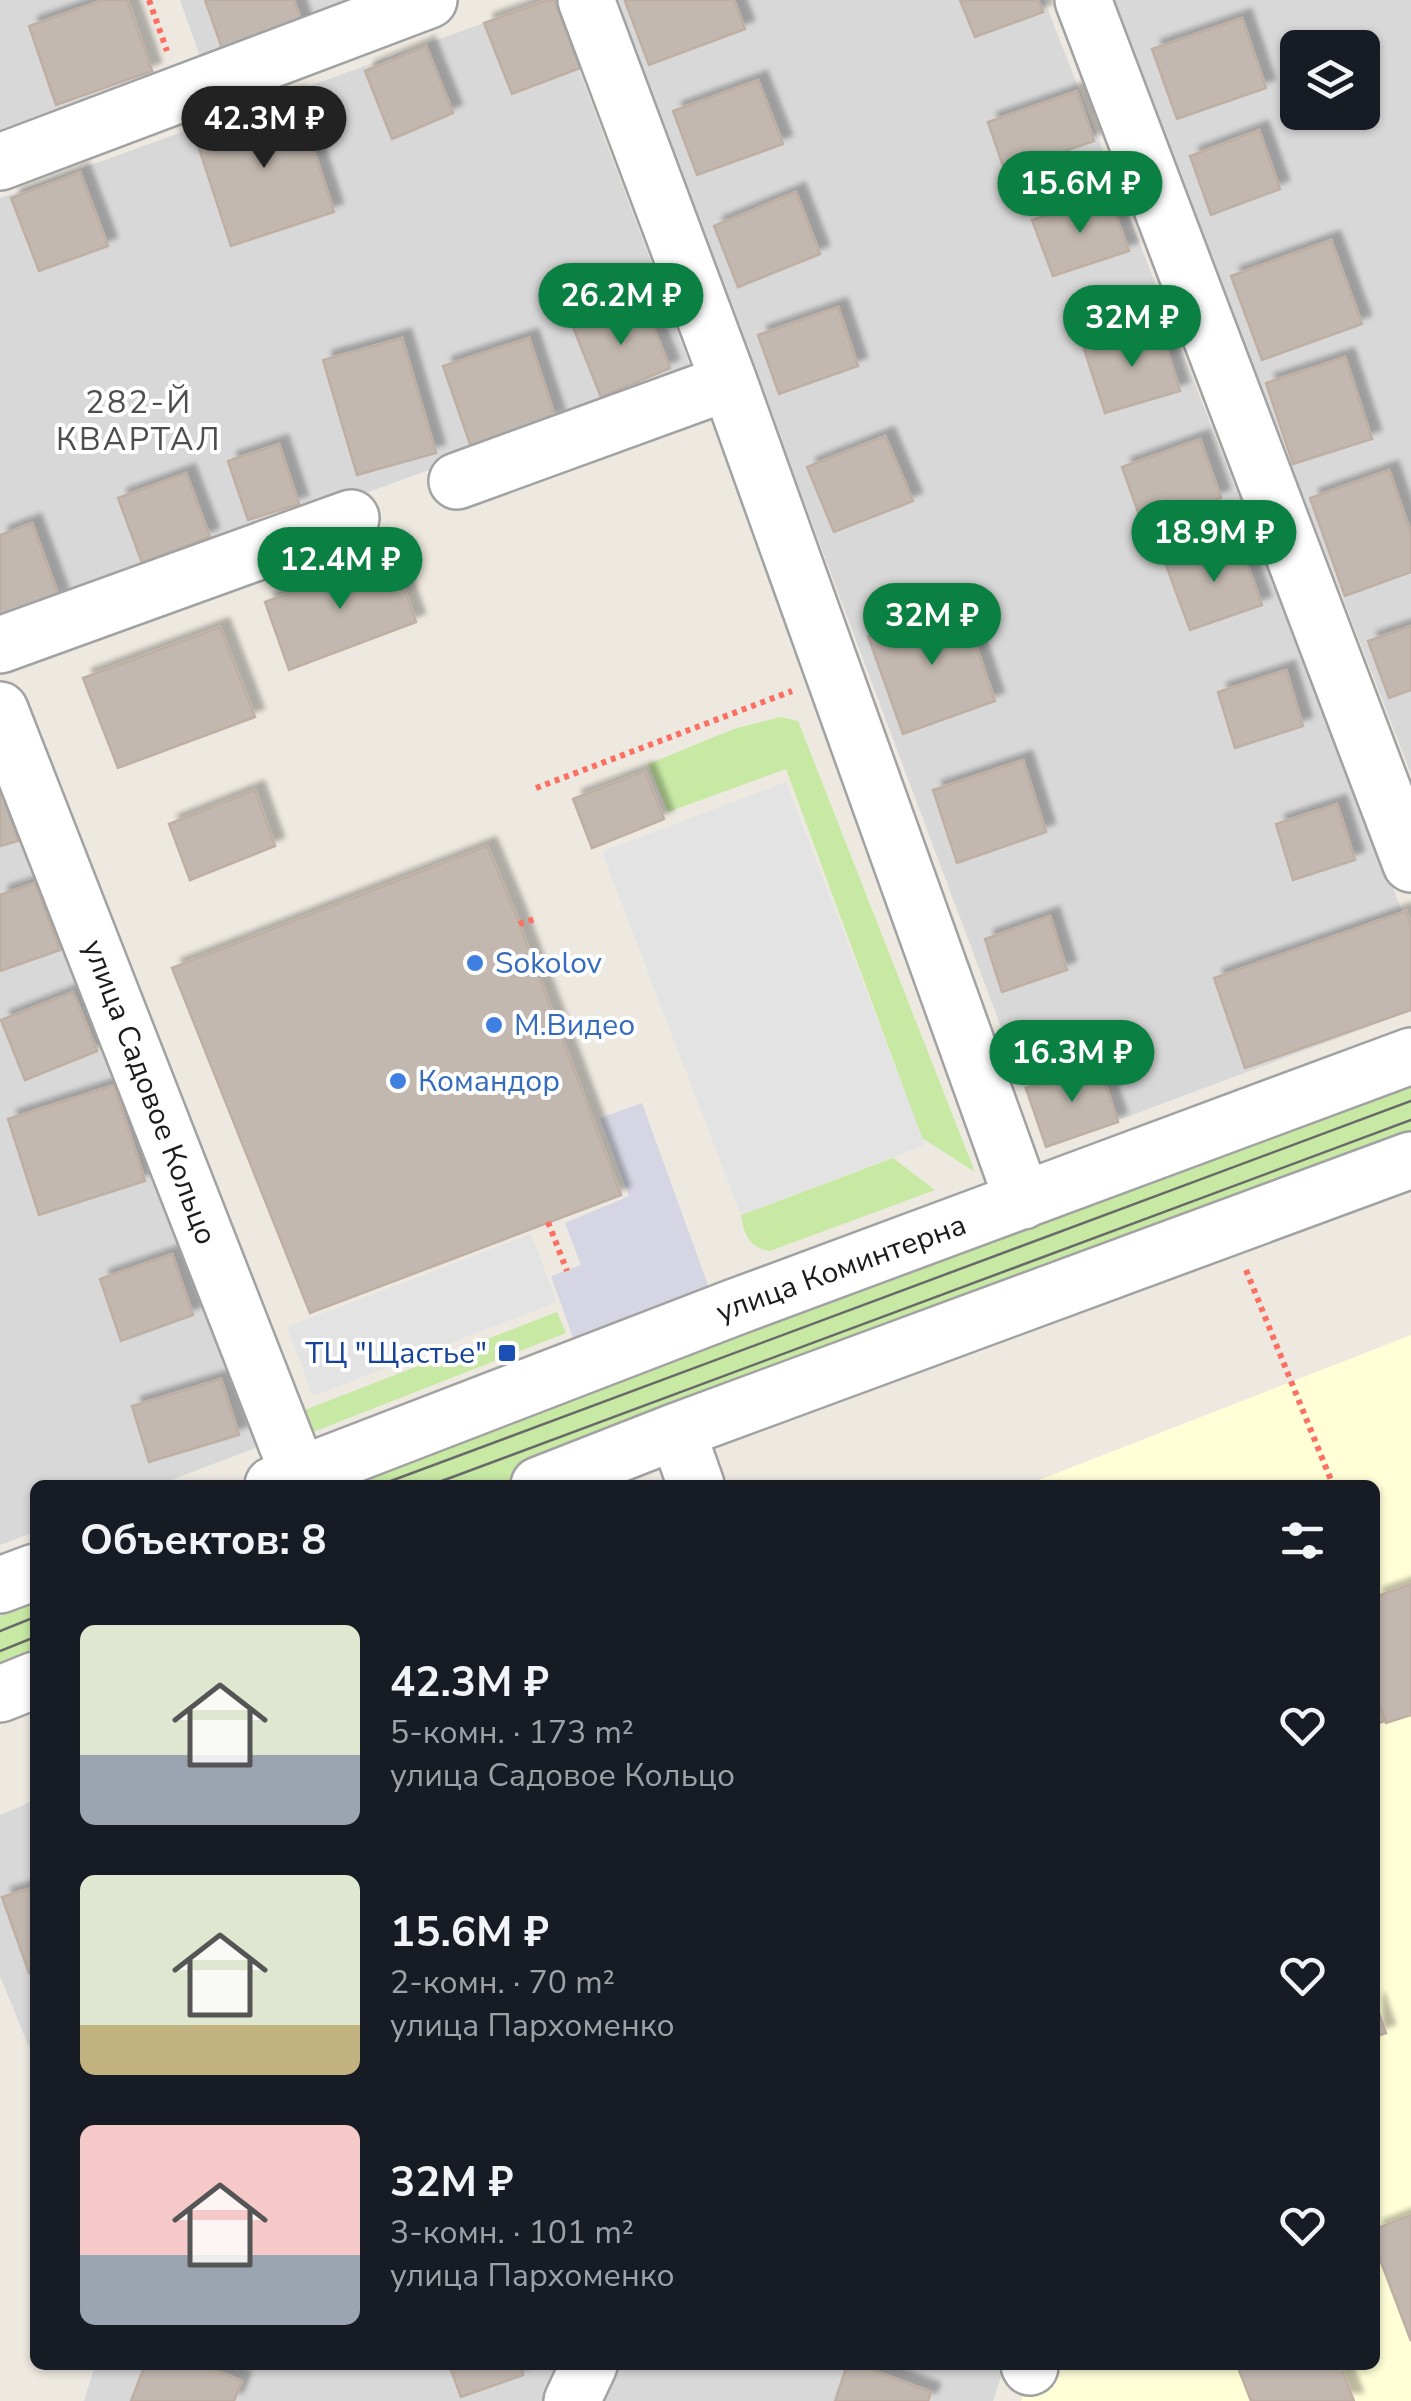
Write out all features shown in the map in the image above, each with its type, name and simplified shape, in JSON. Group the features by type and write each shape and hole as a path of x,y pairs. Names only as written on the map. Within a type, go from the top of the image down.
{"street":[{"path":"0,162 428,0"},
{"path":"586,0 729,382 1022,1200"},
{"path":"1083,0 1411,864"},
{"path":"457,481 729,382"},
{"path":"0,644 351,518"},
{"name":"улица Садовое Кольцо","path":"0,710 286,1480"},
{"name":"улица Коминтерна","path":"286,1480 1411,1056"},
{"path":"552,1480 1411,1160"},
{"path":"677,1431 694,1480"},
{"path":"0,1585 30,1574"},
{"path":"0,1694 30,1682"},
{"path":"572,2401 587,2370"}],"path":[{"path":"536,788 834,675"},
{"path":"519,924 535,918"},
{"path":"548,1222 567,1270"},
{"path":"1245,1269 1331,1480"}],"shaded area":[{"path":"0,0 127,0 159,85 0,144"},
{"path":"180,0 378,0 203,65"},
{"path":"553,0 693,374 0,626 0,198"},
{"path":"616,0 1044,0 1411,934 1411,1011 1046,1147"},
{"path":"1111,0 1411,0 1411,774"},
{"path":"0,762 258,1447 171,1480 30,1480 30,1534 0,1545"},
{"path":"786,782 925,1145 741,1215 602,852"},
{"path":"642,1103 709,1288 574,1340 551,1276 581,1265 565,1223 629,1196 600,1118"},
{"path":"531,1234 557,1302 313,1396 287,1327"},
{"path":"1411,1335 1411,2401 1021,2401 1032,2370 1380,2370 1380,1480 1039,1480"},
{"path":"30,1802 30,2050 0,1976 0,1815"},
{"path":"93,2370 558,2370 545,2401 84,2401"},
{"path":"616,2370 1003,2370 993,2401 602,2401"}],"green space":[{"path":"781,717 798,721 975,1172 922,1138 786,769 668,812 648,764 734,729"},
{"path":"1411,1082 1411,1139 518,1480 358,1480"},
{"path":"893,1158 935,1190 770,1251 757,1247 746,1234 741,1215"},
{"path":"557,1312 566,1333 308,1434 292,1415"},
{"path":"30,1604 30,1667 0,1678 0,1616"}],"building":[{"path":"103,0 127,0 152,71 56,105 29,26"},
{"path":"205,0 294,0 303,26 224,54"},
{"path":"554,0 580,68 512,94 484,23"},
{"path":"734,0 745,29 649,65 625,1"},
{"path":"960,0 1038,0 1043,12 975,37"},
{"path":"1242,18 1266,88 1177,119 1152,49"},
{"path":"426,46 453,113 392,139 365,71"},
{"path":"758,80 783,144 697,175 673,111"},
{"path":"1077,91 1094,141 1005,172 988,122"},
{"path":"296,96 334,212 231,246 193,130"},
{"path":"1259,130 1280,189 1211,215 1190,156"},
{"path":"80,172 108,246 39,271 11,198"},
{"path":"796,192 820,254 738,287 714,226"},
{"path":"1108,195 1129,251 1053,276 1032,220"},
{"path":"1331,240 1362,324 1262,360 1231,276"},
{"path":"642,299 670,368 601,397 573,327"},
{"path":"838,307 858,366 779,394 758,335"},
{"path":"1160,327 1180,391 1105,413 1084,349"},
{"path":"402,338 436,453 357,475 323,360"},
{"path":"529,338 556,419 471,447 443,366"},
{"path":"1345,357 1372,439 1293,464 1266,383"},
{"path":"885,436 913,501 834,532 807,467"},
{"path":"1200,439 1221,498 1143,526 1122,467"},
{"path":"279,444 299,504 248,520 228,461"},
{"path":"1389,470 1411,533 1411,572 1345,596 1310,498"},
{"path":"186,473 210,537 142,563 118,498"},
{"path":"32,523 60,599 0,621 0,535"},
{"path":"1238,540 1262,605 1190,630 1166,565"},
{"path":"392,554 416,622 289,670 265,602"},
{"path":"961,602 995,701 903,734 868,636"},
{"path":"1411,626 1411,690 1389,698 1368,641"},
{"path":"220,627 255,717 118,768 83,678"},
{"path":"1286,670 1303,726 1235,748 1218,692"},
{"path":"1023,760 1046,832 957,863 933,790"},
{"path":"645,771 664,819 592,848 573,799"},
{"path":"0,785 18,841 0,846"},
{"path":"255,790 275,846 190,880 169,824"},
{"path":"1337,804 1355,860 1293,880 1276,824"},
{"name":"Командор","path":"487,846 621,1195 310,1313 172,968"},
{"path":"35,883 60,950 0,971 0,895"},
{"path":"1406,911 1411,925 1411,1010 1245,1068 1214,978"},
{"path":"1050,916 1067,970 1002,992 985,939"},
{"path":"73,992 97,1051 25,1080 1,1020"},
{"path":"1098,1063 1118,1122 1046,1147 1026,1088"},
{"path":"114,1085 145,1181 39,1215 8,1119"},
{"path":"172,1254 193,1315 121,1341 100,1279"},
{"path":"221,1379 239,1435 149,1462 132,1406"},
{"path":"1411,1584 1411,1715 1386,1723 1380,1707 1380,1595"},
{"path":"30,1889 30,1973 29,1973 2,1897"},
{"path":"1411,2215 1411,2341 1380,2259 1380,2227"},
{"path":"143,2370 215,2370 242,2381 234,2401 131,2401"},
{"path":"451,2370 522,2370 523,2375 461,2397"},
{"path":"845,2370 872,2370 931,2392 928,2401 835,2401"},
{"path":"1239,2370 1342,2370 1354,2401 1251,2401"}],"tram line":[{"path":"393,1480 1411,1101"},
{"path":"444,1480 1411,1120"},
{"path":"0,1631 30,1619"},
{"path":"0,1651 30,1639"}],"place":[{"name":"Sokolov","path":"475,963"},
{"name":"М.Видео","path":"494,1025"},
{"name":"Командор","path":"398,1081"},
{"name":"ТЦ \"Щастье\"","path":"507,1353"}],"district":[{"name":"282-Й КВАРТАЛ","path":"139,420"}]}
